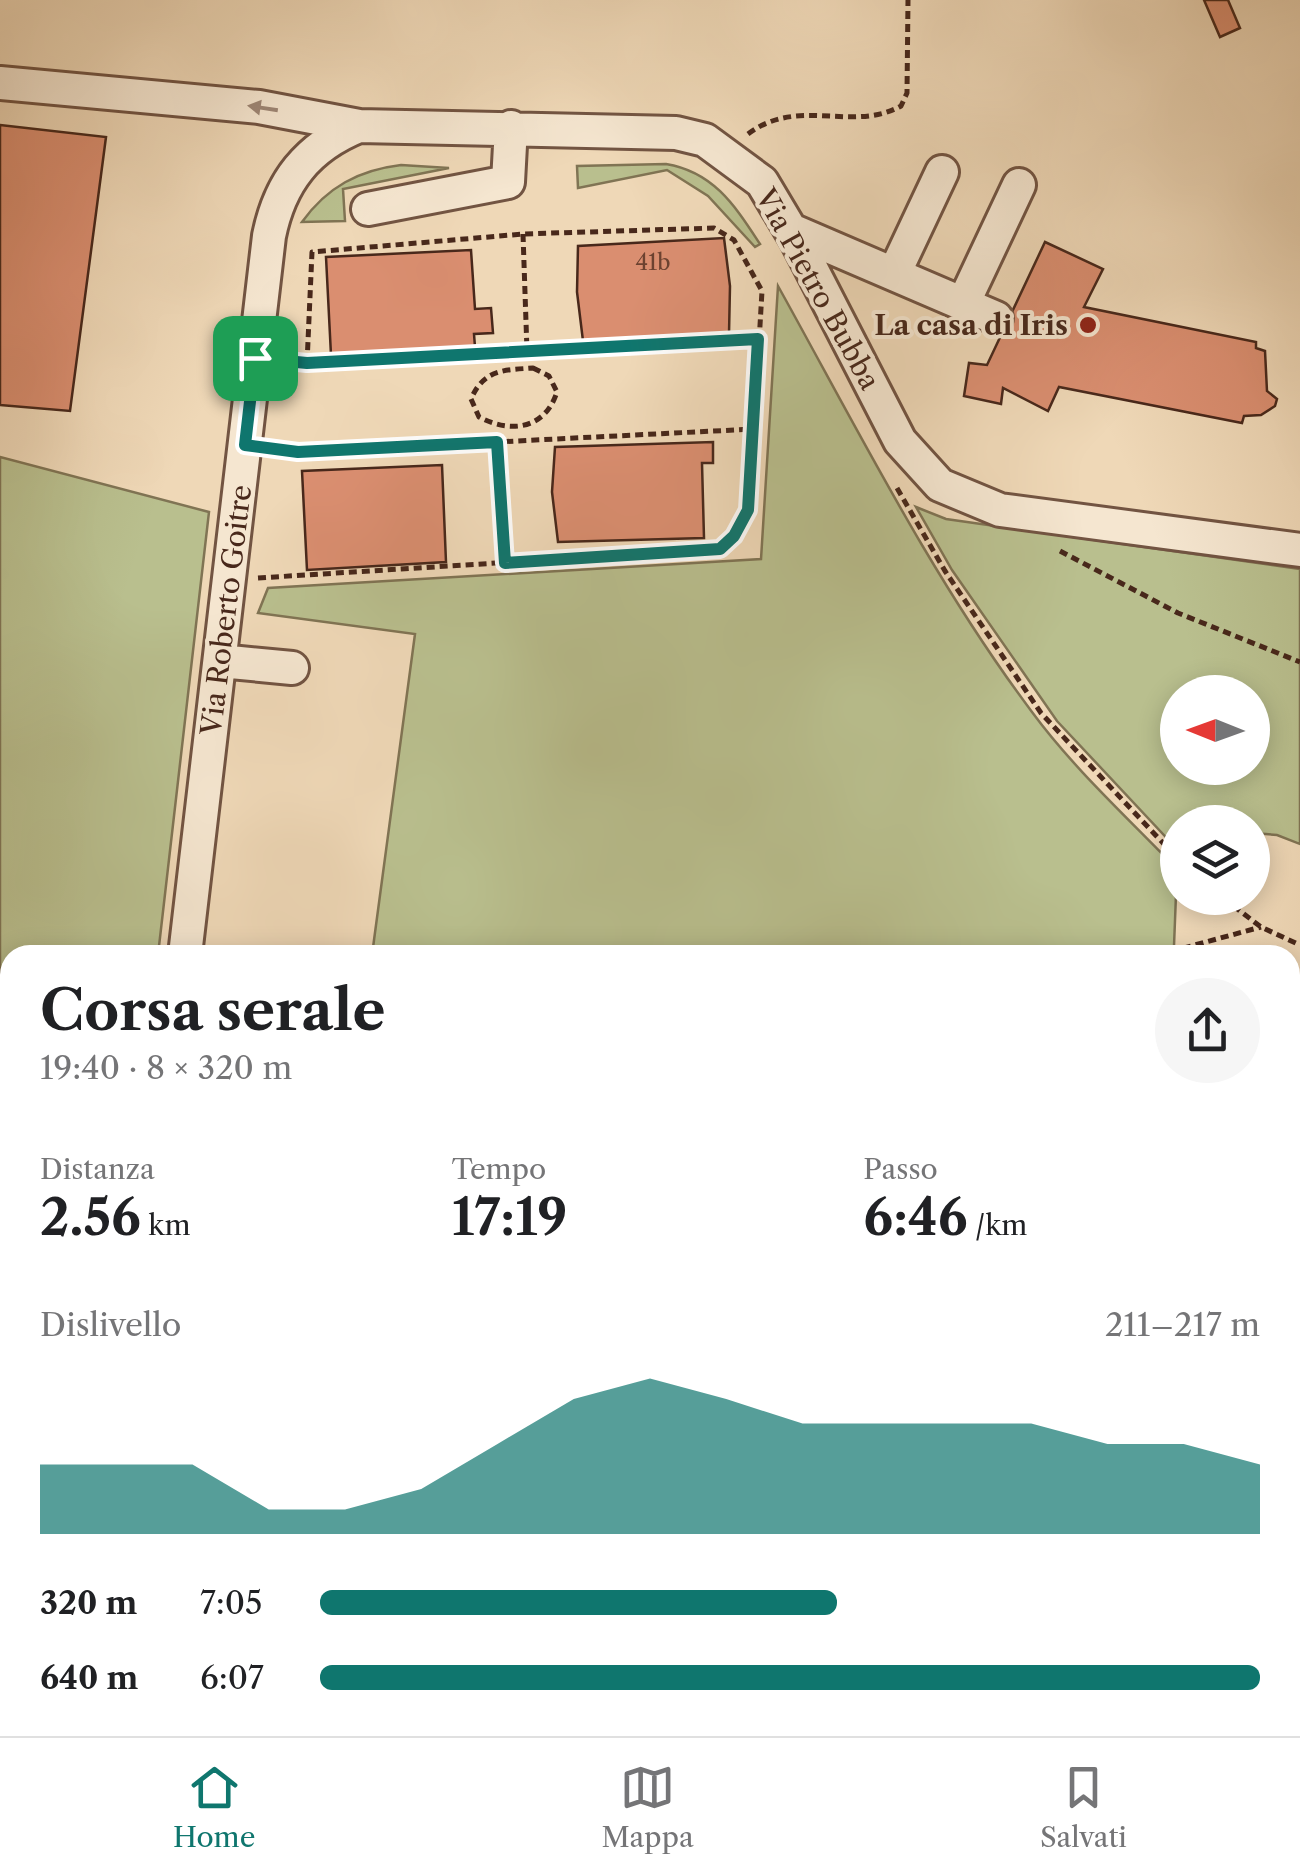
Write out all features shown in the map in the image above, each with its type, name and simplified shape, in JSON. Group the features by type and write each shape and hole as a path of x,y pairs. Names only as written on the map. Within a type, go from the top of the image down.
{"street":[{"name":"Via Pietro Bubba","path":"0,83 258,107 359,126 676,133 705,140 762,182 791,230 900,441 940,485 1000,510 1300,550"},
{"name":"Via Roberto Goitre","path":"186,945 269,236 287,179 332,137 359,126"},
{"path":"368,209 508,182 511,127"},
{"path":"894,274 942,172"},
{"path":"962,304 1019,184"},
{"path":"791,230 996,318"},
{"path":"220,661 292,668"}],"path":[{"path":"727,153 752,130 782,115 873,116 901,106 907,93 908,0"},
{"path":"229,580 720,549 734,536 748,510 762,291 734,240 714,228 523,234 312,252 307,363"},
{"path":"523,234 527,352"},
{"path":"255,358 307,363 758,339"},
{"path":"511,352 512,369"},
{"path":"534,368 548,376 557,392 550,412 538,423 493,425 478,417 471,398 478,382 495,370 512,369 534,368"},
{"path":"513,424 514,441"},
{"path":"245,445 298,452 754,429"},
{"path":"497,442 505,563"},
{"path":"1032,514 1043,540 1088,568 1178,612 1300,662"},
{"path":"1246,915 1300,945"},
{"path":"1194,945 1261,926"}],"green space":[{"path":"666,164 697,175 722,193 760,244 755,247 708,196 667,170 578,188 577,166"},
{"path":"401,165 449,168 343,189 345,221 302,222 322,199 345,182"},
{"path":"778,286 898,504 996,662 1065,753 1160,852 1160,915 1175,915 1174,945 373,945 415,634 258,613 268,588 761,559"},
{"path":"0,457 209,512 159,945 0,945"},
{"path":"916,507 946,519 1300,569 1300,844 1270,834 1270,805 1160,805 1160,831 1057,721 952,570"}],"building":[{"path":"1204,0 1228,0 1240,28 1220,37"},
{"path":"0,125 106,137 70,411 0,405"},
{"path":"724,238 730,286 729,334 583,341 577,292 578,246"},
{"name":"La casa di Iris","path":"1045,242 1103,269 1084,307 1256,342 1256,348 1265,351 1267,391 1277,399 1275,406 1261,415 1244,416 1242,423 1059,387 1048,411 1003,388 1001,404 964,396 969,363 987,365"},
{"path":"471,250 475,309 491,308 493,333 474,334 475,347 405,355 331,355 326,257"},
{"path":"713,442 713,463 702,463 704,538 558,542 552,492 555,447"},
{"path":"442,465 446,562 307,570 302,471"}],"place":[{"name":"La casa di Iris","path":"1088,325"}],"route":[{"path":"758,339 748,510 734,536 720,549 505,563 497,442 298,452 245,445 255,358 307,363 758,339"}]}
